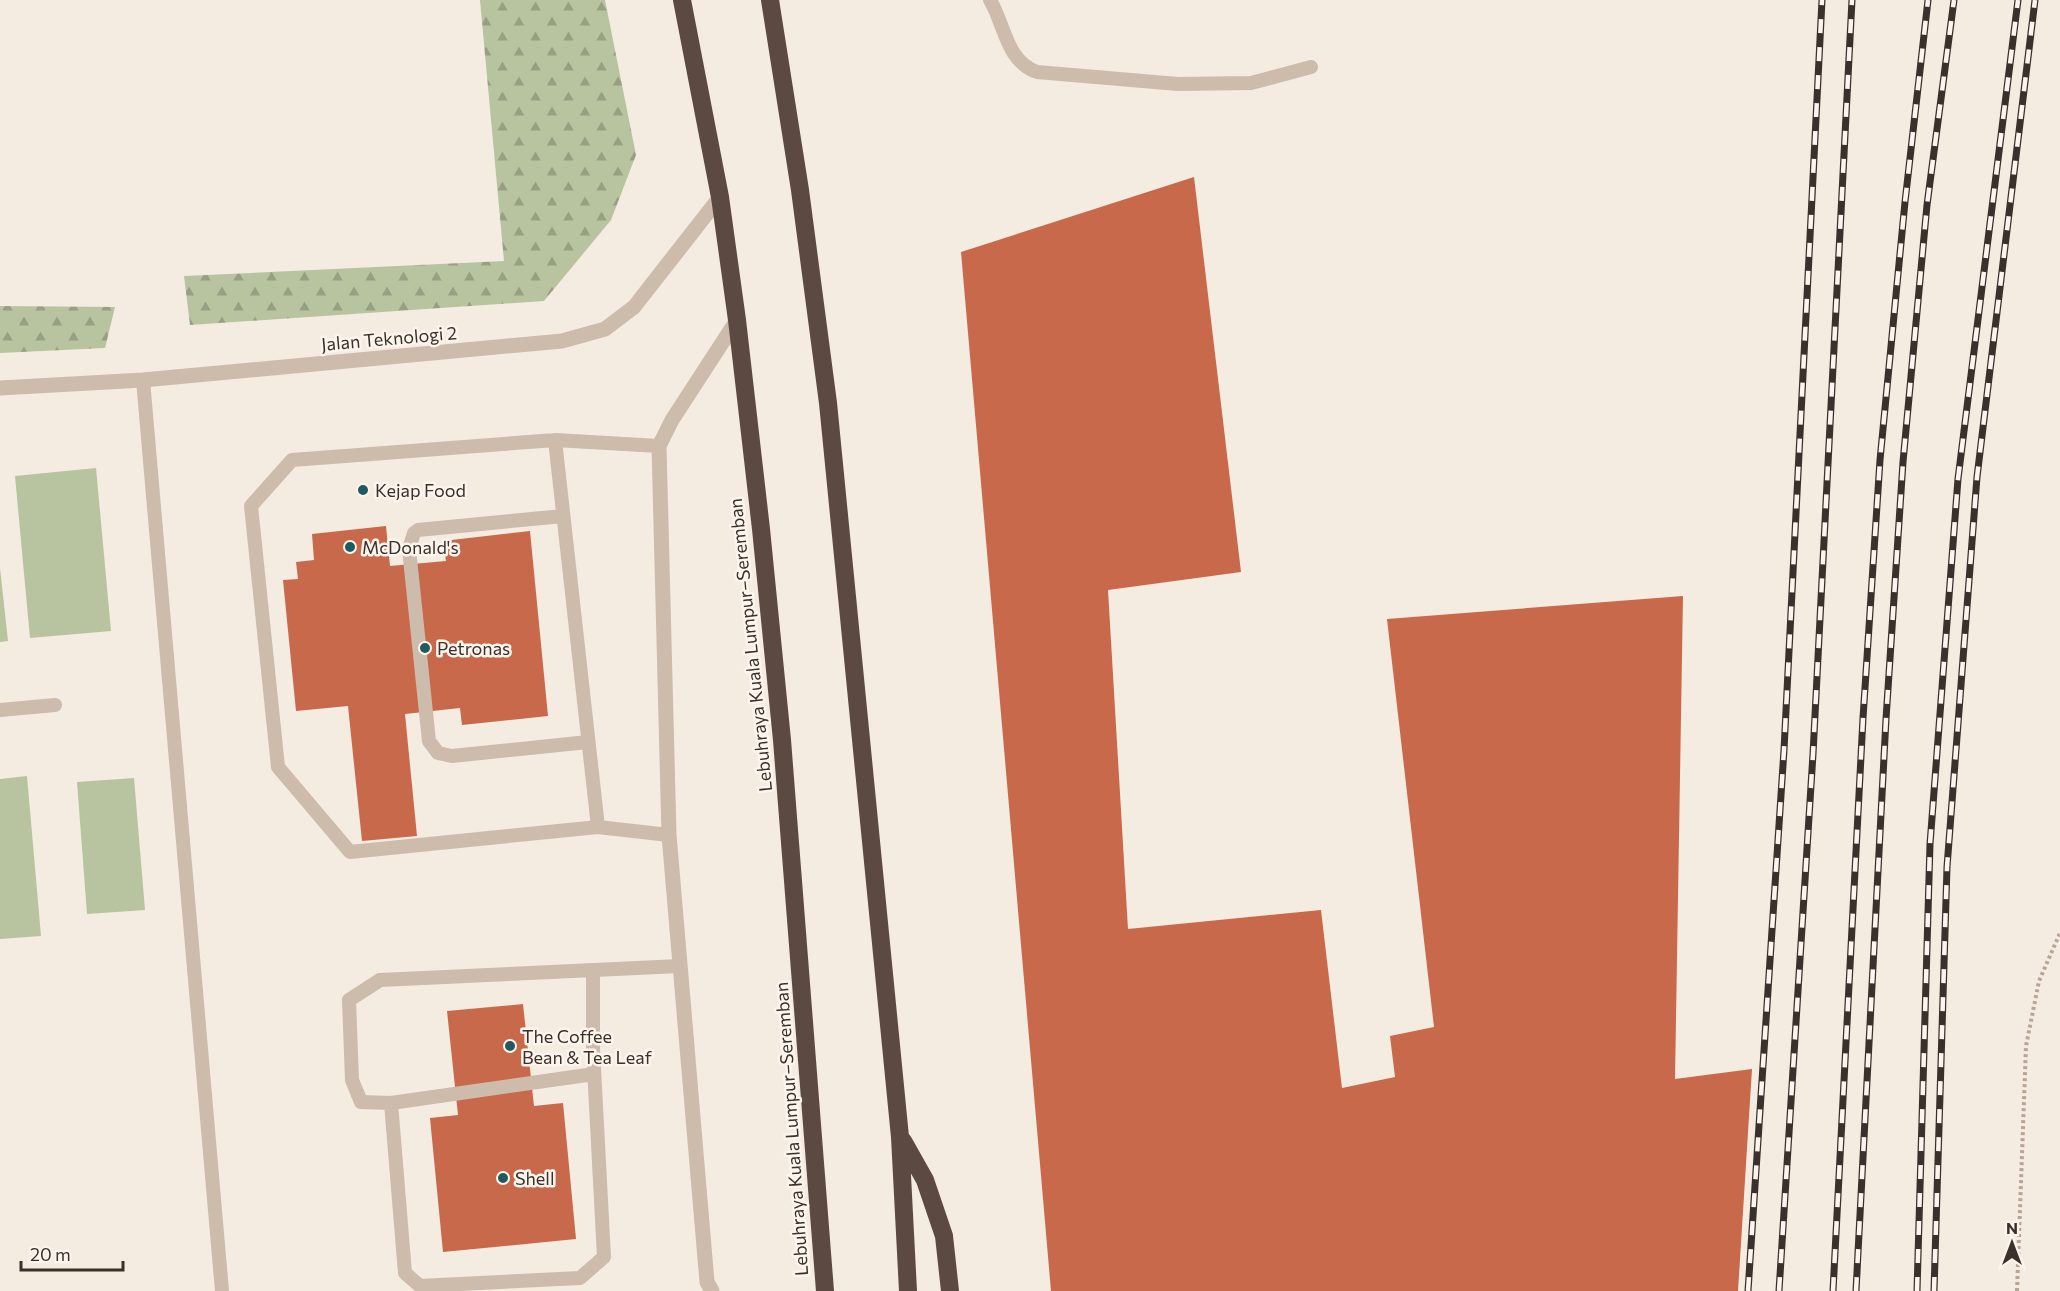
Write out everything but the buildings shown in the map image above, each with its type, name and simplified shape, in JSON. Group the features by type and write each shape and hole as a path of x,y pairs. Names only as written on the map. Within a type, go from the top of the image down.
{"highway":[{"name":"Lebuhraya Kuala Lumpur–Seremban","path":"682,0 720,197 737,320 782,740 825,1291"},
{"path":"770,0 800,190 828,403 900,1137 908,1291"},
{"path":"900,1137 925,1180 944,1236 950,1291"}],"street":[{"name":"Jalan Teknologi 2","path":"0,388 143,380 562,341 604,329 634,307 720,197"},
{"path":"712,1291 707,1281 669,835 659,446 672,420 737,320"}],"lane":[{"path":"990,0 1012,53 1019,63 1037,72 1178,84 1251,83 1311,67"},
{"path":"143,380 222,1291"},
{"path":"659,446 555,440 292,460 251,506 278,767 350,852 598,827 669,835"},
{"path":"555,440 598,827"},
{"path":"563,516 418,530 414,533 409,549 429,741 438,753 452,756 588,742"},
{"path":"0,710 55,705"},
{"path":"594,1074 391,1103 361,1102 352,1080 349,1000 380,980 680,966"},
{"path":"391,1103 405,1273 420,1286 479,1287 580,1278 604,1257 594,1074 593,971"}],"path":[{"path":"2017,1291 2026,1046 2039,981 2060,933"}],"green space":[{"path":"480,0 605,0 636,155 611,220 544,301 190,325 184,276 504,261"},
{"path":"0,306 115,307 105,348 0,353"},
{"path":"96,468 111,631 30,638 15,476"},
{"path":"0,568 8,641 0,642"},
{"path":"27,776 41,936 0,939 0,779"},
{"path":"134,778 145,910 87,914 77,782"}],"railway":[{"path":"1748,1291 1784,750 1822,0"},
{"path":"1779,1291 1813,754 1852,0"},
{"path":"1833,1291 1863,718 1880,460 1905,202 1928,0"},
{"path":"1856,1291 1886,719 1903,462 1927,205 1954,0"},
{"path":"1917,1291 1930,844 1958,479 2018,0"},
{"path":"1934,1291 1947,867 1977,477 2035,0"}],"place":[{"name":"Kejap Food","path":"363,490"},
{"name":"McDonald's","path":"350,547"},
{"name":"Petronas","path":"425,648"},
{"name":"The Coffee Bean & Tea Leaf","path":"510,1046"},
{"name":"Shell","path":"503,1178"}]}
